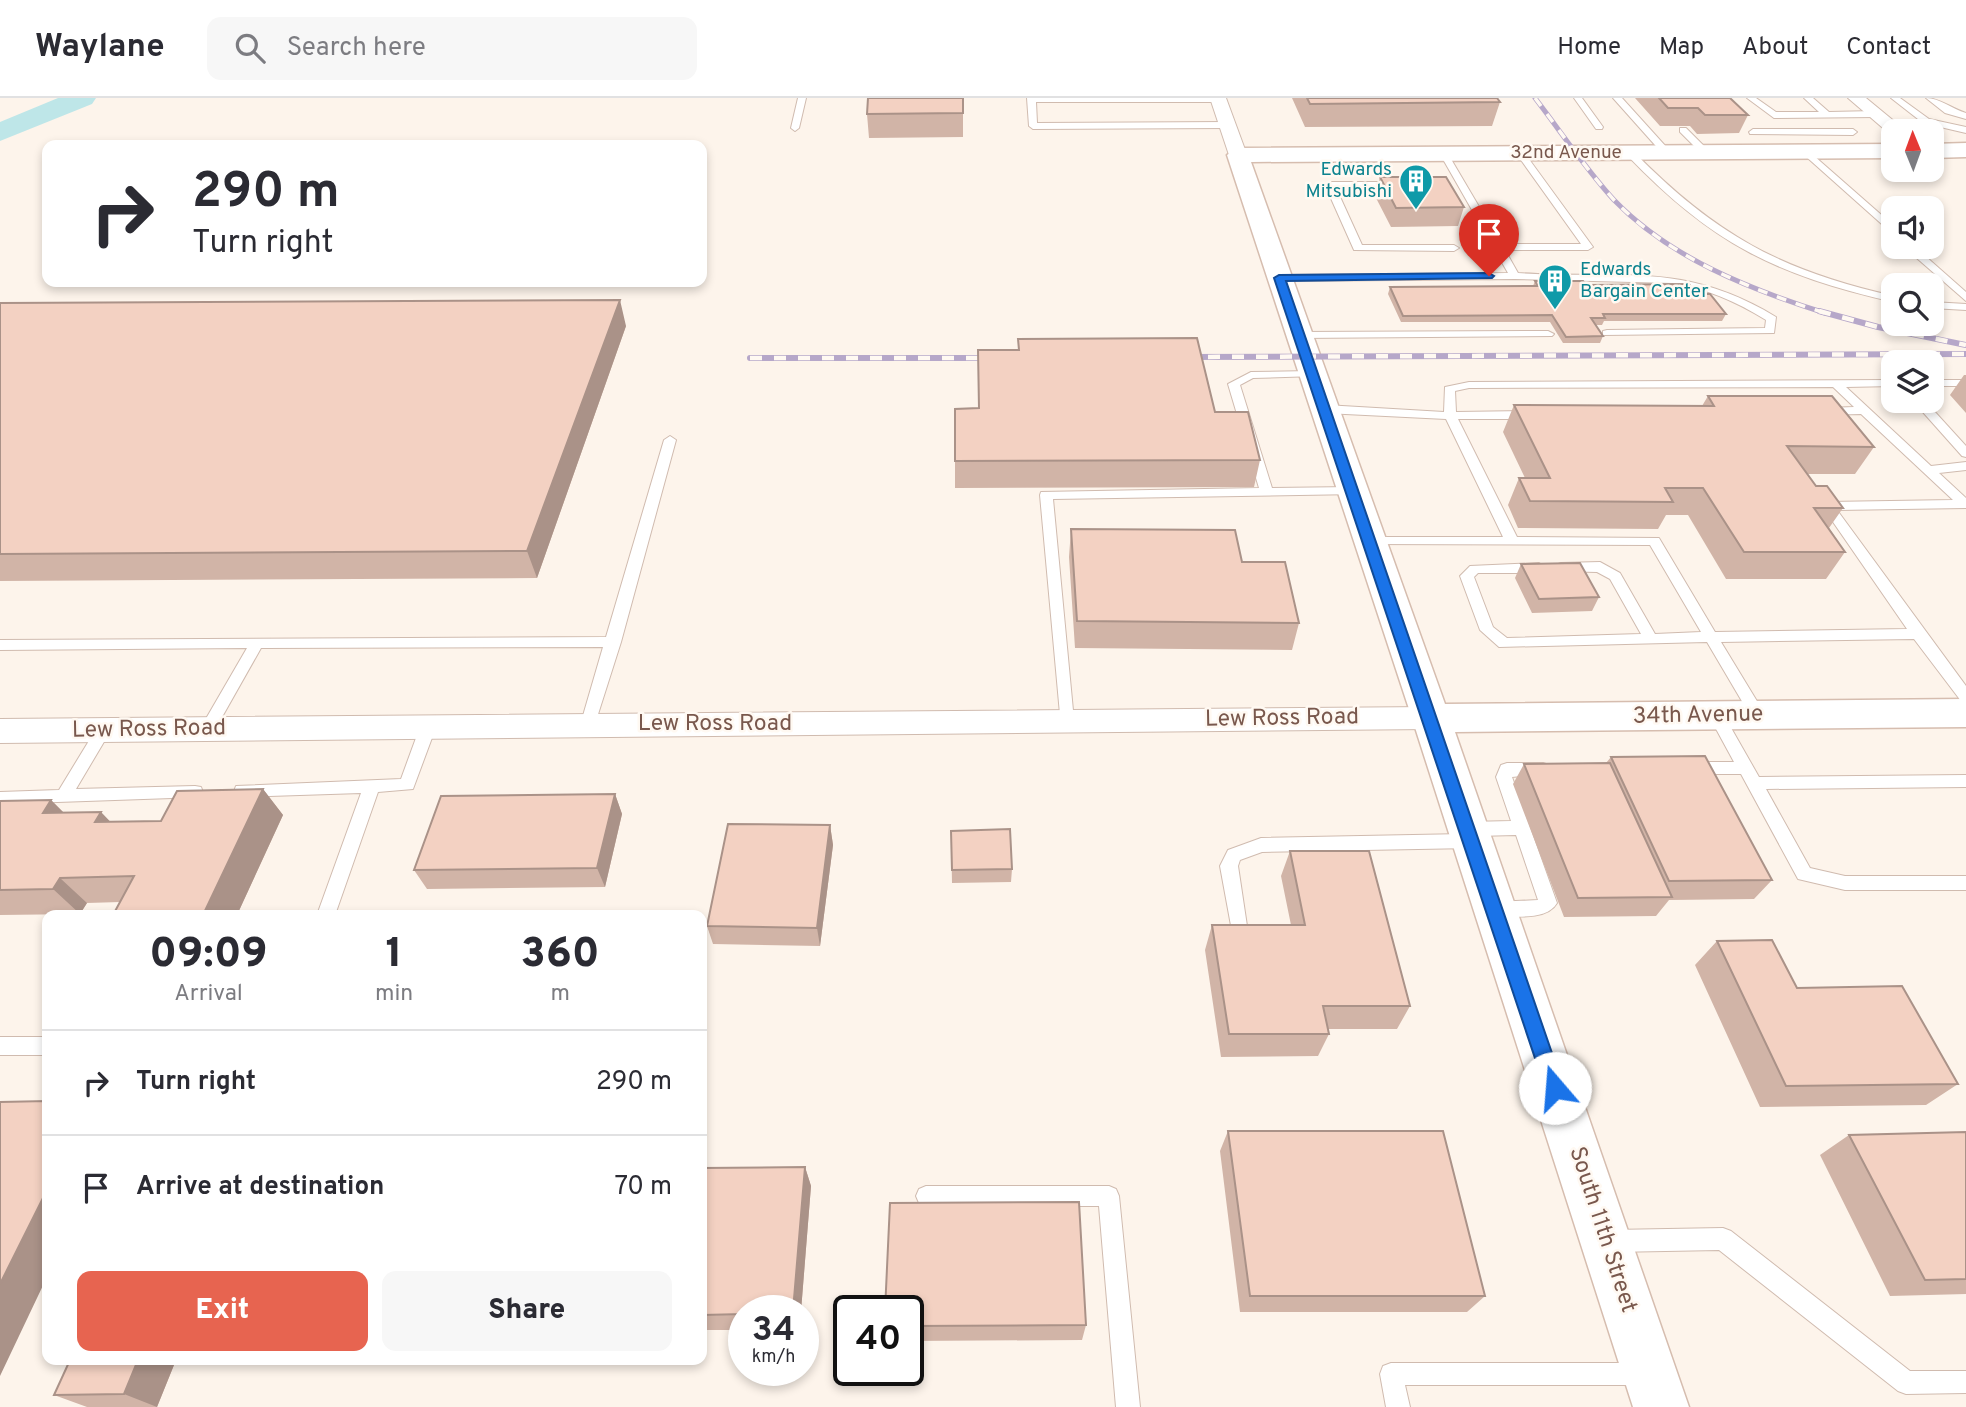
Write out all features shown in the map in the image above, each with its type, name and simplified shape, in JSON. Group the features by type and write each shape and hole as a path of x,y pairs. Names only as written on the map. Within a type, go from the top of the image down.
{"street":[{"path":"1856,98 1882,119"},
{"name":"South 11th Street","path":"1219,99 1431,718 1656,1391"},
{"name":"32nd Avenue","path":"1233,140 1444,154 1881,151"},
{"path":"1944,151 1966,150"},
{"name":"34th Avenue","path":"1431,718 1966,713"},
{"name":"Lew Ross Road","path":"0,731 1431,718"}],"lane":[{"path":"795,128 802,98"},
{"path":"1578,98 1599,127"},
{"path":"1617,98 1666,152"},
{"path":"1751,98 1774,115 1876,114"},
{"path":"1808,98 1828,115"},
{"path":"1895,98 1926,121 1966,130"},
{"path":"1930,98 1948,111 1966,116"},
{"path":"1219,99 1031,99 1033,125 1233,140"},
{"path":"1744,124 1773,152"},
{"path":"1683,130 1705,152"},
{"path":"1753,132 1853,132"},
{"path":"1805,152 1881,220"},
{"path":"1498,247 1588,247 1520,153"},
{"path":"1630,153 1665,191 1711,229 1750,253 1801,274 1881,296"},
{"path":"1444,154 1515,276"},
{"path":"1409,185 1330,185 1358,248 1454,248"},
{"path":"1449,185 1462,185"},
{"path":"1922,259 1966,298"},
{"path":"1279,278 1515,276 1672,280 1708,288 1747,303 1772,319 1770,331 1607,333"},
{"path":"1944,306 1966,307"},
{"path":"1299,335 1548,334"},
{"path":"1267,492 1234,384 1251,375 1318,391 1450,416 1547,415"},
{"path":"1512,541 1450,416 1449,389 1469,385 1881,383"},
{"path":"1944,383 1966,383"},
{"path":"1836,384 1964,503"},
{"path":"1810,412 1864,410"},
{"path":"1930,413 1966,453"},
{"path":"589,726 670,440"},
{"path":"1928,470 1966,466"},
{"path":"1066,721 1046,495 1353,491"},
{"path":"1964,503 1828,506 1918,635 1966,698"},
{"path":"1370,541 1654,541 1758,716"},
{"path":"1651,639 1615,576 1600,567 1475,569 1467,576 1486,630 1504,643 1918,635"},
{"path":"0,645 614,642"},
{"path":"208,729 257,643"},
{"path":"1717,716 1804,874 1845,883 1966,883"},
{"path":"0,798 407,785 428,727"},
{"path":"64,796 103,730"},
{"path":"1675,768 1749,776 1966,781"},
{"path":"1495,909 1541,907 1548,903 1504,777 1507,769 1563,769"},
{"path":"328,910 372,786"},
{"path":"1238,926 1229,866 1234,855 1261,845 1470,835 1522,828"},
{"path":"0,1046 42,1046"},
{"path":"926,1196 1109,1196 1128,1407"},
{"path":"1606,1241 1723,1239 1906,1383 1966,1382"},
{"path":"1398,1407 1391,1374 1656,1391"}],"building":[{"path":"868,98 963,98 963,113 867,114"},
{"path":"1307,98 1497,98 1500,102 1310,104"},
{"path":"1659,98 1730,98 1748,115 1705,115 1698,108 1668,108"},
{"path":"1380,177 1446,177 1464,207 1396,208"},
{"name":"Edwards Bargain Center","path":"1535,281 1583,281 1586,285 1689,284 1697,294 1710,294 1726,314 1603,314 1605,318 1591,318 1603,336 1566,337 1552,315 1403,316 1390,287 1538,286"},
{"path":"620,300 527,551 0,554 0,303"},
{"path":"1197,338 1215,412 1248,412 1260,460 955,461 955,409 979,408 978,350 1019,350 1018,339"},
{"path":"1708,396 1832,396 1874,447 1787,446 1816,486 1827,486 1843,508 1814,508 1845,552 1744,552 1703,488 1665,488 1673,502 1530,501 1519,478 1550,478 1514,405 1714,406"},
{"path":"1071,529 1235,530 1242,562 1285,562 1299,623 1077,621"},
{"path":"1580,563 1599,597 1539,599 1521,564"},
{"path":"1705,756 1772,880 1669,881 1611,757"},
{"path":"1610,763 1672,897 1578,898 1524,764"},
{"path":"263,789 205,910 116,910 134,876 60,878 53,889 0,890 0,801 51,800 43,813 101,812 95,822 161,821 177,791"},
{"path":"615,794 597,868 414,870 441,796"},
{"path":"728,824 830,825 817,928 707,926"},
{"path":"1010,829 1012,869 952,870 951,831"},
{"path":"1290,851 1369,851 1410,1006 1323,1006 1329,1034 1229,1034 1212,925 1305,925"},
{"path":"1772,940 1797,988 1902,986 1958,1084 1786,1086 1717,941"},
{"path":"42,1101 42,1200 0,1284 0,1102"},
{"path":"1228,1131 1443,1131 1485,1296 1250,1296"},
{"path":"1966,1132 1966,1279 1925,1280 1849,1135"},
{"path":"805,1167 794,1295 728,1295 728,1314 707,1315 707,1168"},
{"path":"1079,1202 1086,1325 924,1326 924,1295 886,1295 890,1203"},
{"path":"68,1365 136,1365 124,1394 54,1395"}],"waterway":[{"path":"0,132 82,98"}],"railway":[{"path":"1535,98 1614,200 1660,239 1685,255 1740,282 1820,311"},
{"path":"1820,311 1878,327 1966,345"},
{"path":"1820,311 1825,313"},
{"path":"1184,357 1966,354"},
{"path":"750,358 998,358"}],"place":[{"name":"Edwards Mitsubishi","path":"1416,211"},
{"name":"Edwards Bargain Center","path":"1555,311"}],"route":[{"path":"1489,276 1279,278 1555,1088"}]}
